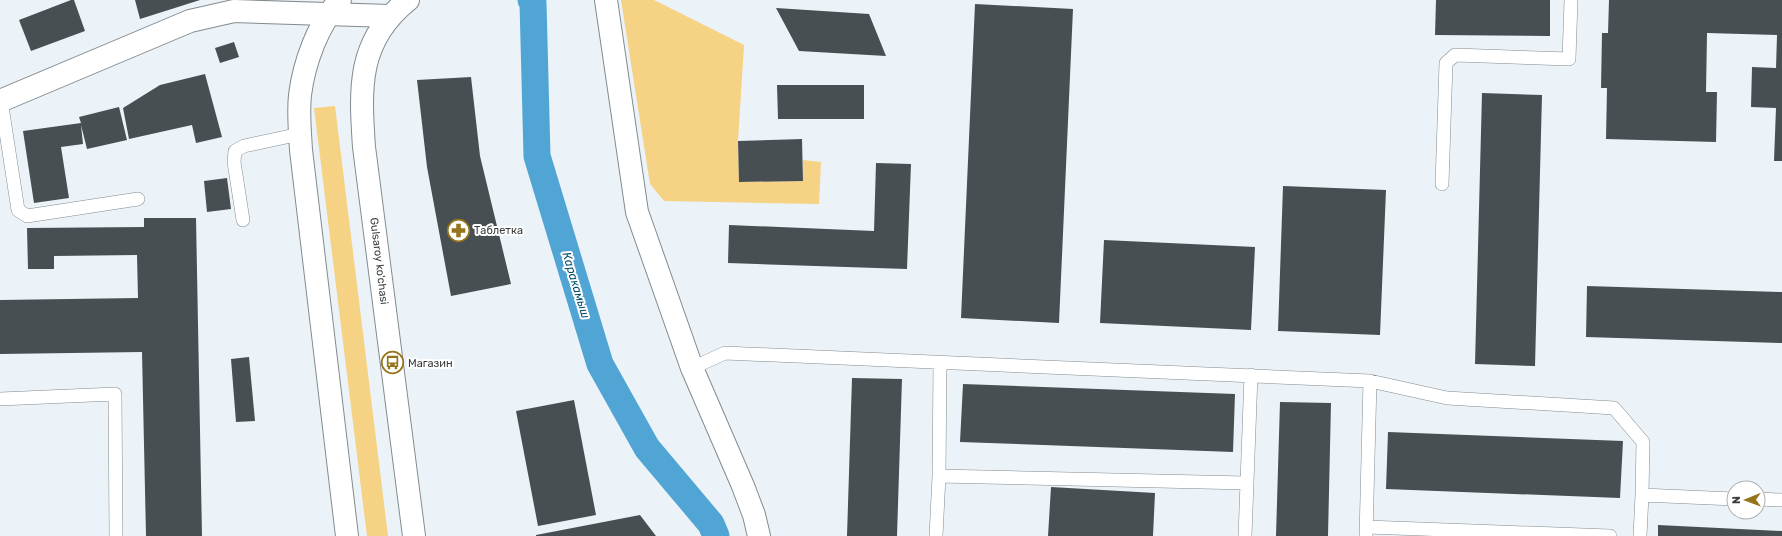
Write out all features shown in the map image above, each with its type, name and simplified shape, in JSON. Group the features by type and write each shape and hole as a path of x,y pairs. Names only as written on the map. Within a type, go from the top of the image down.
{"main road":[{"name":"Gulsaroy ko'chasi","path":"408,0 390,16 378,34 366,59 362,89 362,118 364,147 414,536"},
{"path":"606,0 637,212 692,368 743,486 754,515 759,536"},
{"path":"0,100 190,20 234,5 335,7 390,16"},
{"path":"335,7 312,51 307,65 300,94 300,134 347,536"}],"lane":[{"path":"1442,184 1446,63 1455,54 1569,59 1572,0"},
{"path":"0,100 18,210 27,216 138,199"},
{"path":"243,220 234,162 235,151 244,146 300,134"},
{"path":"692,368 725,353 1251,375 1370,381 1447,398 1614,408 1643,442 1640,536"},
{"path":"936,536 939,476 940,363"},
{"path":"1245,536 1251,375"},
{"path":"1370,381 1366,531 1610,536"},
{"path":"0,399 115,394 116,536"},
{"path":"939,476 1246,483"},
{"path":"1642,495 1726,498"},
{"path":"1766,500 1782,500"}],"shaded area":[{"path":"621,0 654,0 744,45 738,141 739,182 803,181 803,160 821,162 819,204 664,201 650,184"},
{"path":"335,106 388,536 367,536 314,108"}],"building":[{"path":"74,0 85,31 31,51 19,20"},
{"path":"135,0 200,0 140,19"},
{"path":"1436,0 1550,0 1550,36 1435,35"},
{"path":"1609,0 1782,0 1782,161 1774,161 1776,108 1751,107 1752,67 1776,68 1777,35 1707,33 1706,92 1717,92 1716,142 1606,139 1607,88 1601,88 1602,33 1608,33"},
{"path":"975,4 1073,9 1059,323 961,318"},
{"path":"776,8 869,14 886,56 799,51"},
{"path":"234,42 239,57 220,63 215,48"},
{"path":"205,74 222,137 196,143 192,125 129,139 123,108 160,85"},
{"path":"471,77 480,156 511,284 451,296 427,167 417,80"},
{"path":"777,85 864,85 864,119 778,119"},
{"path":"1482,93 1542,95 1535,366 1475,364"},
{"path":"119,107 127,140 87,149 81,125 83,144 61,147 69,198 34,203 23,131 81,123 79,117"},
{"path":"802,139 803,181 739,182 738,141"},
{"path":"876,163 911,164 907,269 728,263 729,225 874,231"},
{"path":"227,178 231,209 207,212 204,181"},
{"path":"1283,186 1386,190 1380,335 1278,331"},
{"path":"144,218 196,218 202,536 146,536 142,352 0,354 0,300 138,298 137,255 54,256 54,269 28,269 27,228 144,227"},
{"path":"1104,240 1255,247 1251,330 1100,323"},
{"path":"1587,286 1782,292 1782,343 1586,337"},
{"path":"249,357 255,421 236,422 231,359"},
{"path":"852,378 902,379 897,536 847,536"},
{"path":"963,384 1235,394 1233,452 960,442"},
{"path":"574,400 596,515 538,526 516,411"},
{"path":"1280,402 1331,403 1328,536 1276,536"},
{"path":"1388,432 1623,441 1620,498 1386,489"},
{"path":"1051,487 1155,493 1153,536 1048,536"},
{"path":"640,515 656,536 536,536 536,535"},
{"path":"1658,525 1782,531 1782,536 1658,536"}],"waterway":[{"name":"Каракамыш","path":"531,0 533,3 537,156 600,364 647,448 711,524 716,536"}],"place":[{"name":"Таблетка","path":"459,230"},
{"name":"Магазин","path":"392,363"}]}
